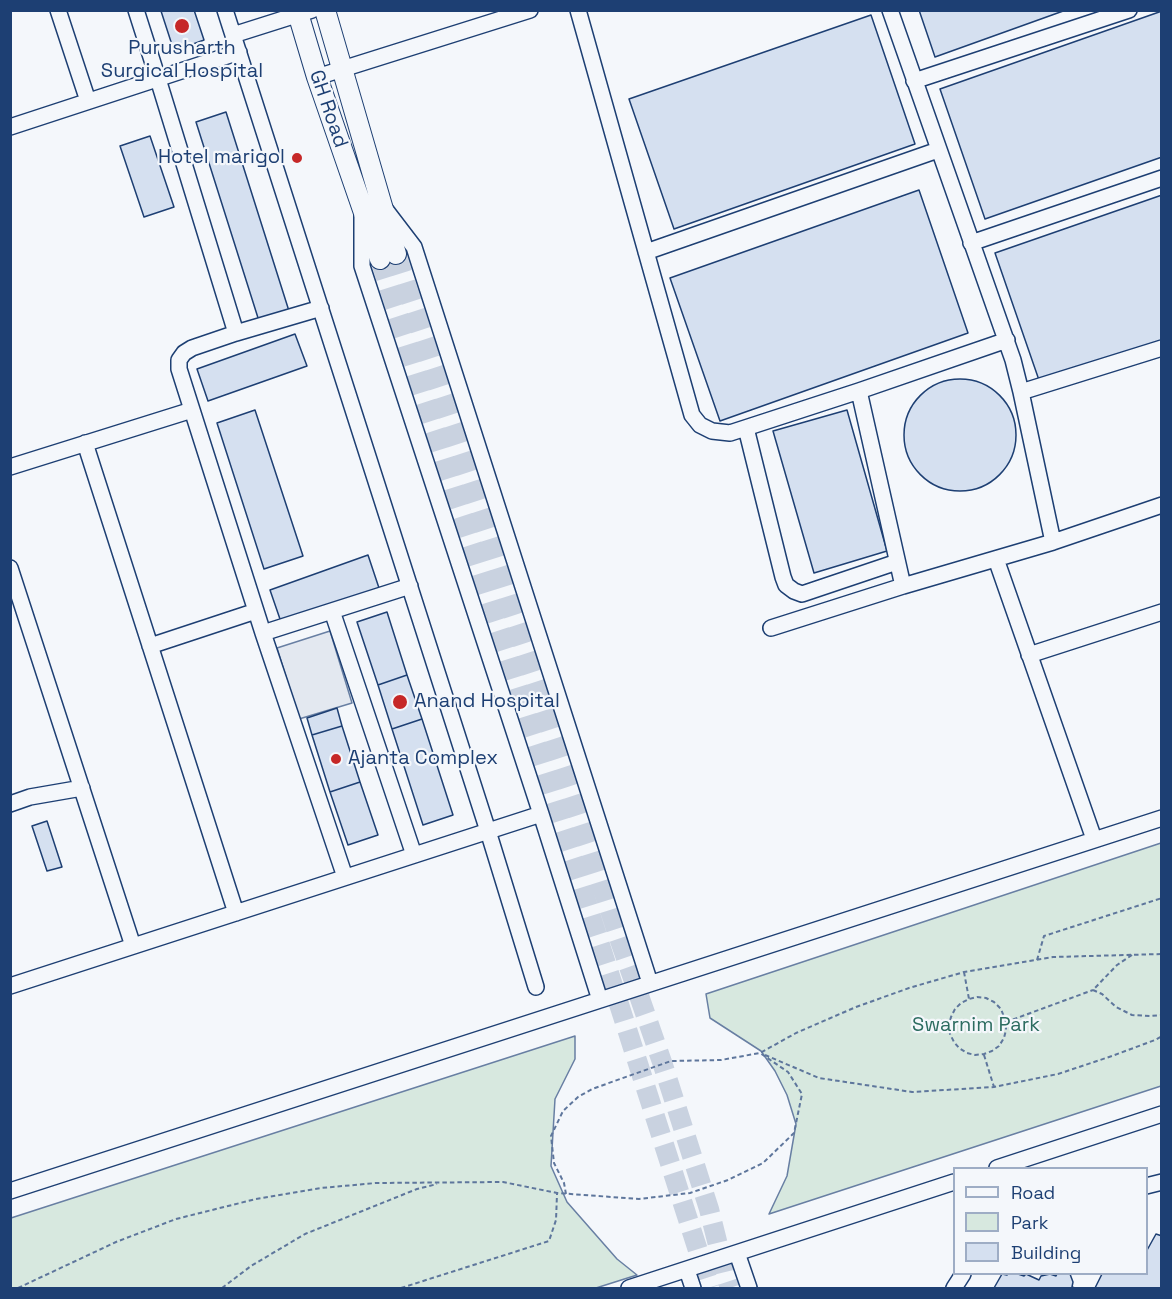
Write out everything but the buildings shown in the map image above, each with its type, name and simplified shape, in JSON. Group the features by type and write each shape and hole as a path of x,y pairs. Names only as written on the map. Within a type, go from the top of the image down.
{"main road":[{"name":"GH Road","path":"303,12 317,77 362,207 388,257 382,204 325,10"}],"street":[{"path":"58,10 88,101"},
{"path":"136,10 236,333"},
{"path":"225,10 536,987"},
{"path":"317,77 530,10"},
{"path":"578,10 692,415 700,425 712,431 730,433 1007,340"},
{"path":"890,10 1007,340 1021,392 1053,542"},
{"path":"914,81 1129,10"},
{"path":"233,35 303,12"},
{"path":"10,127 239,52"},
{"path":"646,252 938,150"},
{"path":"971,243 1161,178"},
{"path":"382,204 414,247 651,983"},
{"path":"362,207 362,266 600,1000"},
{"path":"321,308 192,348 184,352 179,360 179,369 263,633 345,877"},
{"path":"1021,392 1161,348"},
{"path":"859,391 903,586"},
{"path":"10,467 192,410"},
{"path":"746,428 786,585 802,594 897,562"},
{"path":"85,444 236,913"},
{"path":"771,628 1053,542 1161,506"},
{"path":"996,559 1094,839"},
{"path":"10,568 133,946"},
{"path":"263,633 410,586"},
{"path":"150,646 256,611"},
{"path":"332,611 414,855"},
{"path":"1029,655 1161,612"},
{"path":"10,804 30,797 82,788"},
{"path":"10,986 541,814"},
{"path":"10,1191 1161,818"},
{"path":"1003,1167 1038,1162 1161,1114"},
{"path":"629,1288 953,1182"},
{"path":"737,1253 749,1288"},
{"path":"687,1270 693,1288"},
{"path":"954,1288 962,1275"}],"path":[{"path":"1037,960 1044,936 1161,898"},
{"path":"1006,1022 1093,990 1117,965 1133,954"},
{"path":"566,1194 564,1183 554,1163 551,1136 563,1112 592,1089 671,1061 721,1060 760,1053 796,1033 856,1007 964,972 1053,957 1161,954"},
{"path":"964,972 969,999"},
{"path":"1093,990 1102,993 1116,1007 1132,1015 1161,1015"},
{"path":"986,998 994,1002 1001,1009 1006,1022 1004,1038 999,1046 984,1054 967,1053 959,1048 950,1034 949,1025 955,1009 969,999 986,998"},
{"path":"760,1053 819,1078 912,1092 993,1087 1058,1074 1112,1056 1161,1036"},
{"path":"18,1288 116,1242 176,1219 256,1199 321,1188 376,1183 503,1182 557,1193 639,1199 690,1193 728,1180 763,1163 794,1132 801,1094 788,1072 760,1053"},
{"path":"984,1054 993,1087"},
{"path":"222,1288 251,1266 305,1234 417,1189 440,1183"},
{"path":"401,1288 549,1241 556,1220 557,1193"}],"green space":[{"name":"Swarnim Park","path":"1161,843 1161,1086 769,1214 787,1176 796,1124 787,1095 775,1071 761,1051 710,1018 706,994"},
{"path":"575,1036 575,1059 555,1099 551,1166 567,1202 617,1259 637,1275 596,1288 11,1288 11,1218"}],"shaded area":[{"path":"330,631 352,703 299,719 277,648"}],"tunnel":[{"path":"396,254 618,935 662,1062 709,1209 730,1288"},
{"path":"380,259 710,1288"}],"place":[{"name":"Purusharth Surgical Hospital","path":"182,26"},
{"name":"Hotel marigol","path":"297,158"},
{"name":"Anand Hospital","path":"400,702"},
{"name":"Ajanta Complex","path":"336,759"}]}
